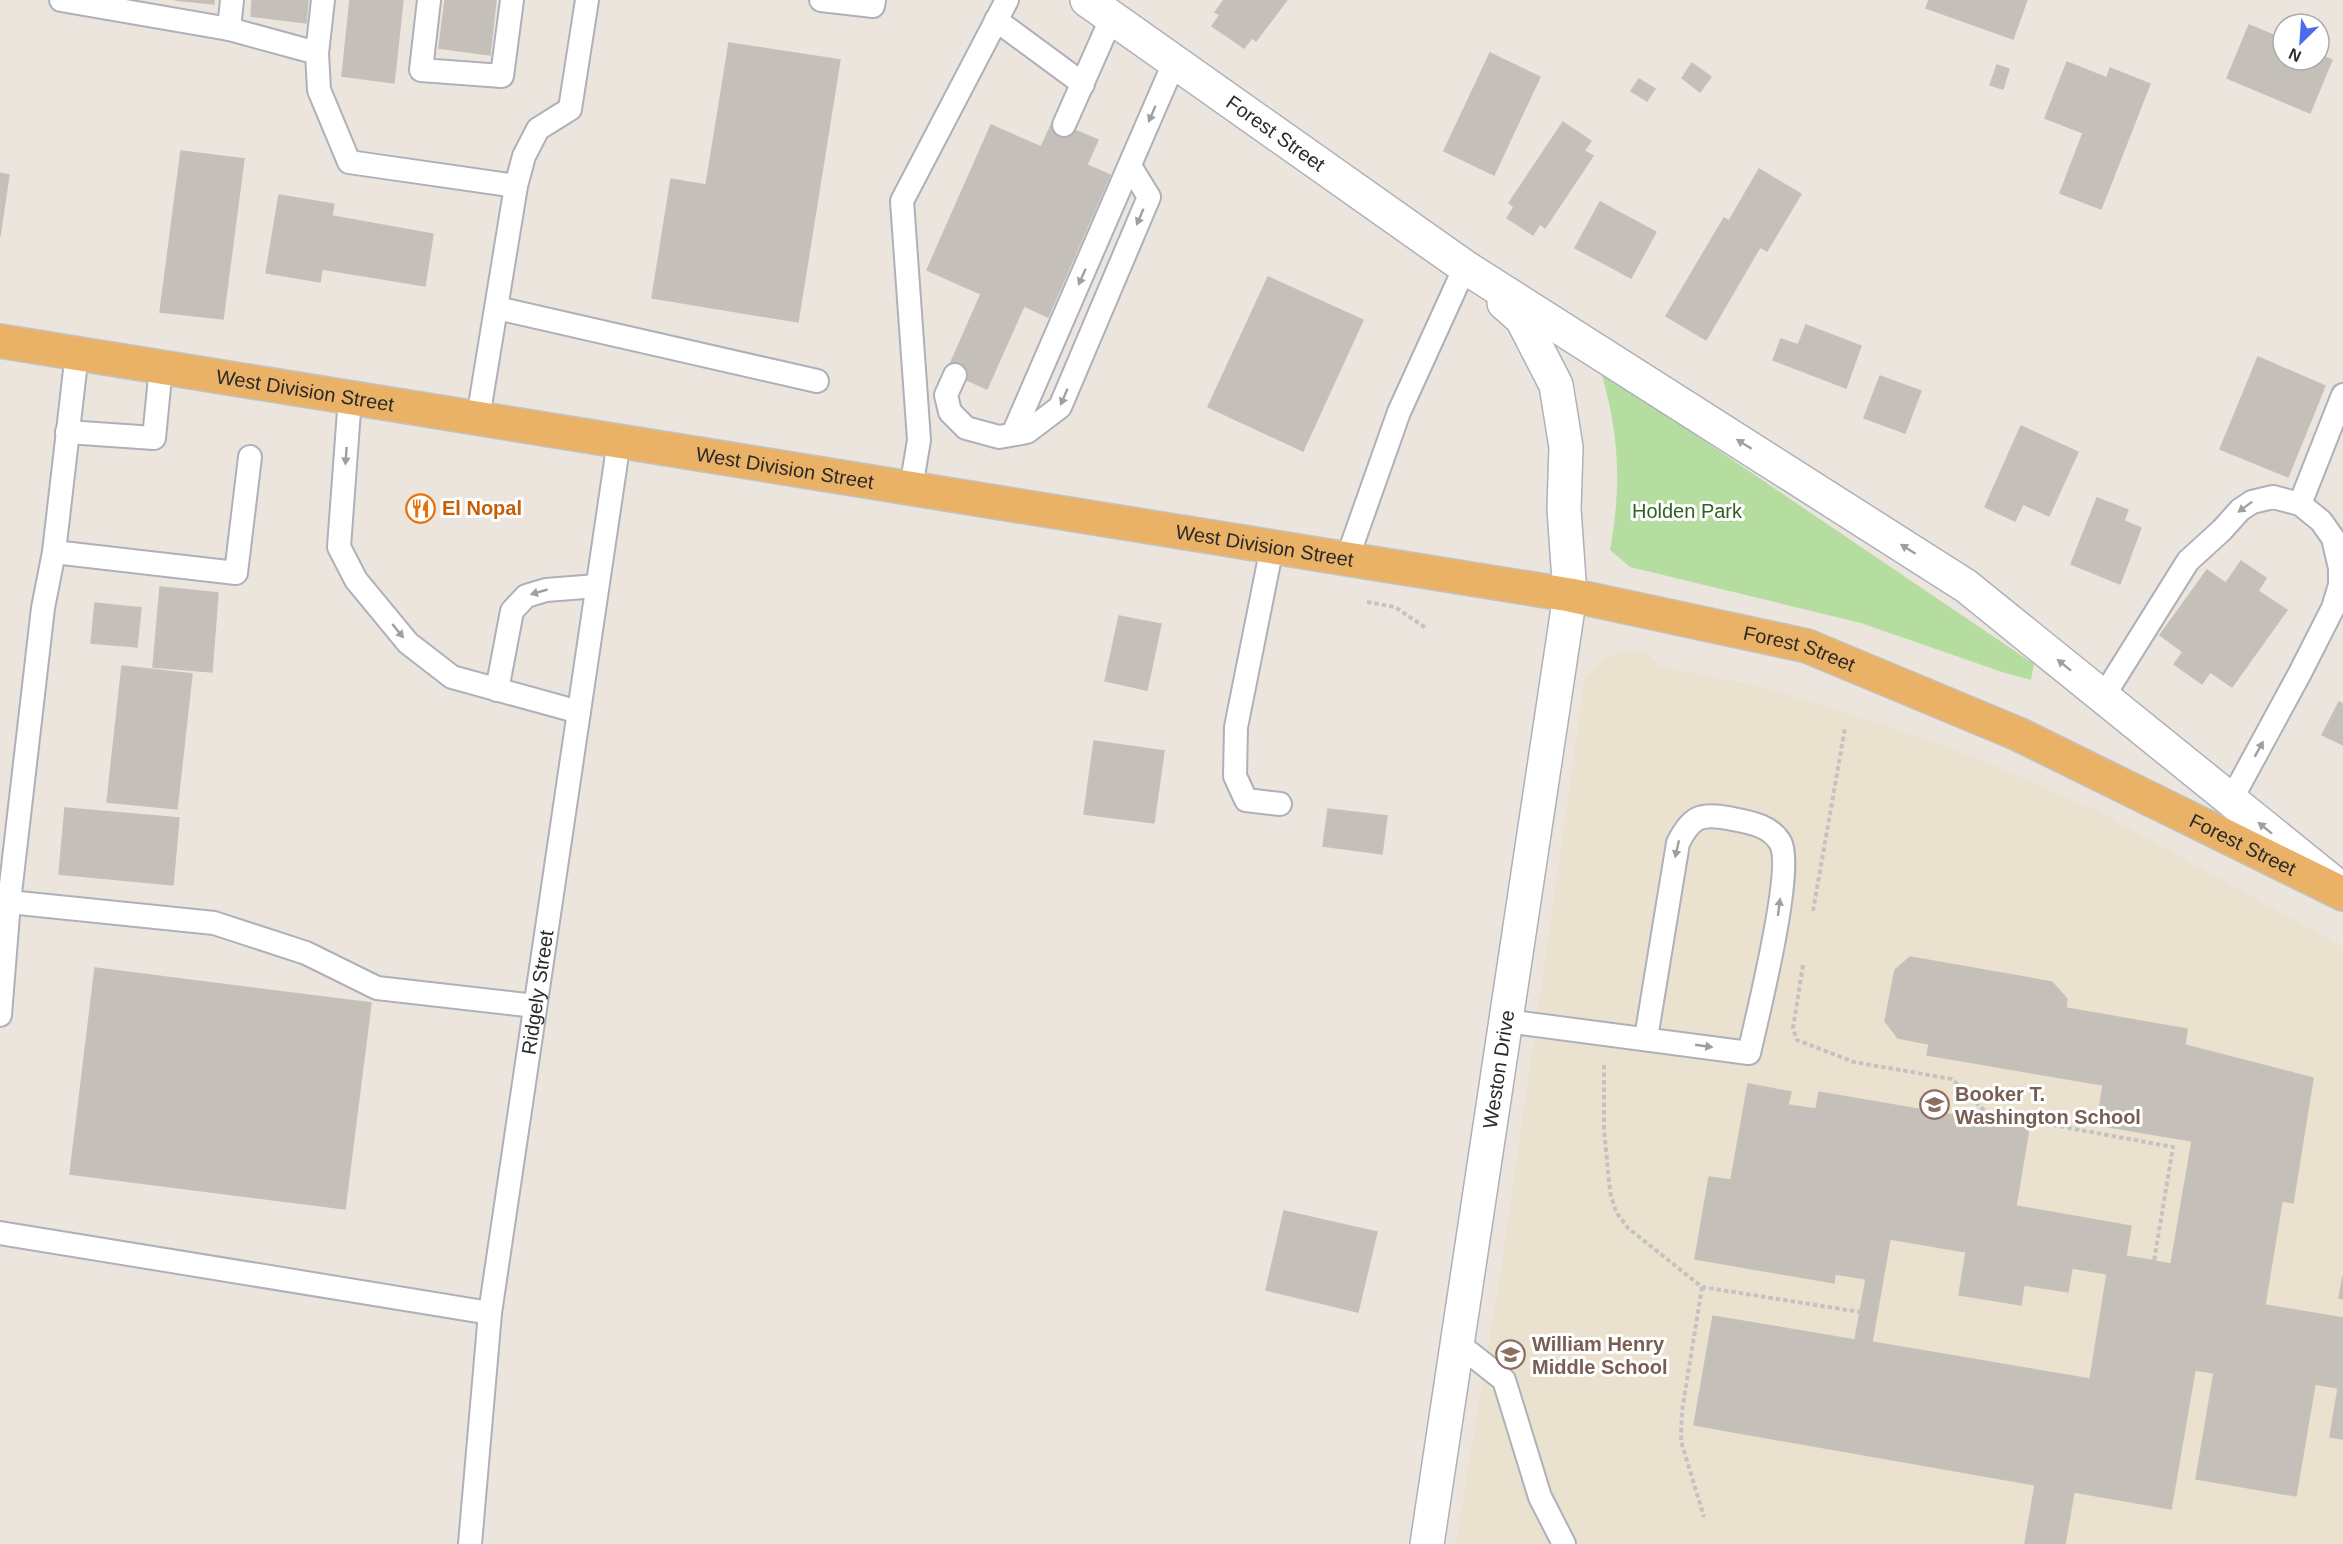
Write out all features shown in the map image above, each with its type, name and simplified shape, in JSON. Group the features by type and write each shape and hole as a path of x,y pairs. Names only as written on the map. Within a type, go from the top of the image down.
{"highway":[{"name":"West Division Street","path":"0,341 1570,596"},
{"name":"Forest Street","path":"1570,596 1808,646 2018,734 2343,893"}],"street":[{"name":"Forest Street","path":"1099,9 1465,267 1966,586 2343,893"},
{"name":"Forest Street","path":"1465,267 1522,320 1556,386 1566,447 1564,509 1570,596"},
{"name":"Weston Drive","path":"1427,1544 1570,596"}],"lane":[{"path":"61,0 132,5 317,53"},
{"path":"229,29 232,0"},
{"path":"323,0 317,53 319,90 349,162 516,186"},
{"path":"429,0 421,70 502,76 512,0"},
{"path":"478,418 516,186 524,156 538,129 570,109 587,0"},
{"path":"821,0 873,6 874,0"},
{"path":"911,488 919,440 902,201 1007,0"},
{"path":"1064,125 1083,84 1099,9"},
{"path":"996,20 1083,84"},
{"path":"1013,434 1174,63"},
{"path":"955,375 946,396 950,412 966,428 999,437 1027,432 1060,406 1149,197 1130,166"},
{"path":"1347,559 1399,412 1465,267"},
{"path":"497,308 817,381"},
{"path":"0,1014 9,902 43,608 54,552 77,353"},
{"path":"67,432 154,438 161,367"},
{"path":"2300,504 2343,395"},
{"path":"350,397 339,547 356,580 408,643 452,677 579,712"},
{"name":"Ridgely Street","path":"470,1544 490,1313 619,441"},
{"path":"54,552 236,573 250,457"},
{"path":"2103,697 2188,561 2240,510 2252,502 2273,497 2300,504 2321,521 2333,538 2339,560 2340,585 2332,608 2300,673 2231,800"},
{"path":"1272,547 1236,727 1235,776 1246,800 1280,804"},
{"path":"497,690 512,611 526,596 546,590 597,586"},
{"path":"1506,1021 1749,1053 1777,920 1785,858 1781,843 1772,832 1758,825 1709,814 1696,819 1684,831 1678,843 1646,1038"},
{"path":"9,902 214,923 306,953 377,988 535,1006"},
{"path":"0,1233 490,1313"},
{"path":"1457,1343 1504,1380 1540,1497 1564,1544"}],"path":[{"path":"1813,913 1845,728"},
{"path":"1805,959 1792,1028 1797,1040 1854,1062 1952,1079 1987,1113 2173,1146 2154,1261"},
{"path":"1604,1056 1604,1129 1610,1192 1616,1212 1628,1228 1702,1287 1860,1312"},
{"path":"1702,1287 1682,1411 1682,1441 1704,1516"}],"shaded area":[{"name":"Booker T. Washington School","path":"1630,649 1650,654 1659,666 1763,687 1880,723 1972,756 2098,811 2343,947 2343,1544 1456,1544 1502,1264 1585,678 1604,658"}],"green space":[{"name":"Holden Park","path":"1601,371 2034,664 2031,680 1861,623 1630,567 1610,550 1616,503 1617,460 1612,417"}],"building":[{"path":"175,0 214,0 214,4"},
{"path":"252,0 308,0 306,23 251,16"},
{"path":"350,0 403,0 394,83 342,76"},
{"path":"445,0 496,0 490,55 439,48"},
{"path":"1224,0 1287,0 1256,41 1252,38 1244,48 1212,26 1220,15 1215,12"},
{"path":"1929,0 2027,0 2013,39 1926,8"},
{"path":"2249,25 2271,34 2271,72 2327,72 2310,113 2227,78"},
{"path":"729,43 840,60 798,322 652,298 671,179 706,185"},
{"path":"1490,53 1540,77 1494,175 1444,151"},
{"path":"2067,62 2107,78 2110,68 2150,84 2101,209 2060,193 2083,133 2045,118"},
{"path":"1692,63 1711,77 1700,92 1682,78"},
{"path":"1997,65 2009,69 2003,89 1990,85"},
{"path":"1639,79 1655,89 1647,101 1631,91"},
{"path":"1053,121 1098,140 1087,165 1110,175 1048,317 1024,306 987,389 947,371 981,294 927,270 991,125 1041,147"},
{"path":"1563,122 1591,141 1584,151 1593,156 1545,228 1540,224 1533,235 1507,218 1514,207 1509,203"},
{"path":"181,151 244,159 223,319 160,312"},
{"path":"1759,169 1801,194 1767,251 1760,247 1706,340 1666,316 1724,218 1729,221"},
{"path":"0,173 9,175 0,236"},
{"path":"279,195 334,204 332,216 433,234 425,286 322,269 320,282 266,273"},
{"path":"1600,202 1656,232 1631,278 1575,248"},
{"path":"1268,277 1363,320 1303,451 1208,407"},
{"path":"1806,325 1861,346 1846,388 1773,360 1781,339 1798,345"},
{"path":"2258,357 2325,386 2288,477 2220,449"},
{"path":"1880,376 1921,391 1905,433 1864,418"},
{"path":"2021,426 2078,452 2049,516 2023,504 2015,521 1985,507"},
{"path":"2097,498 2128,510 2124,521 2141,528 2120,584 2071,564"},
{"path":"2241,561 2266,578 2258,591 2287,610 2232,687 2210,672 2202,684 2174,664 2183,652 2160,635 2207,570 2226,583"},
{"path":"160,587 218,593 212,672 153,667"},
{"path":"95,603 141,608 137,647 91,643"},
{"path":"1119,616 1161,624 1147,690 1105,681"},
{"path":"122,666 192,674 177,809 107,802"},
{"path":"2339,702 2343,704 2343,745 2322,735"},
{"path":"1094,741 1164,751 1154,823 1084,814"},
{"path":"65,808 179,818 173,885 59,874"},
{"path":"1328,809 1387,816 1382,854 1323,846"},
{"path":"1910,957 2052,982 2067,999 2066,1008 2187,1029 2185,1045 2313,1078 2293,1203 2282,1201 2265,1305 2343,1318 2343,1439 2330,1437 2338,1388 2315,1384 2296,1496 2196,1479 2214,1373 2195,1370 2171,1509 2074,1492 2065,1544 2025,1544 2035,1485 1694,1425 1713,1316 1855,1340 1866,1279 1835,1274 1834,1283 1695,1259 1709,1177 1731,1180 1748,1084 1791,1092 1788,1105 1816,1109 1819,1092 2029,1128 2016,1206 2131,1226 2126,1256 2171,1264 2192,1141 2097,1125 2103,1085 1927,1055 1929,1044 1898,1038 1885,1021 1895,970","holes":["1890,1239 1966,1252 1959,1295 2021,1305 2024,1285 2068,1292 2072,1268 2107,1274 2090,1379 1872,1342"]},
{"path":"95,968 371,1003 345,1209 70,1174"},
{"path":"1284,1211 1377,1232 1358,1312 1266,1290"},
{"path":"2343,1276 2343,1299 2339,1298"}],"place":[{"name":"El Nopal","path":"421,508"},
{"name":"Booker T. Washington School","path":"1934,1105"},
{"name":"William Henry Middle School","path":"1511,1355"}]}
